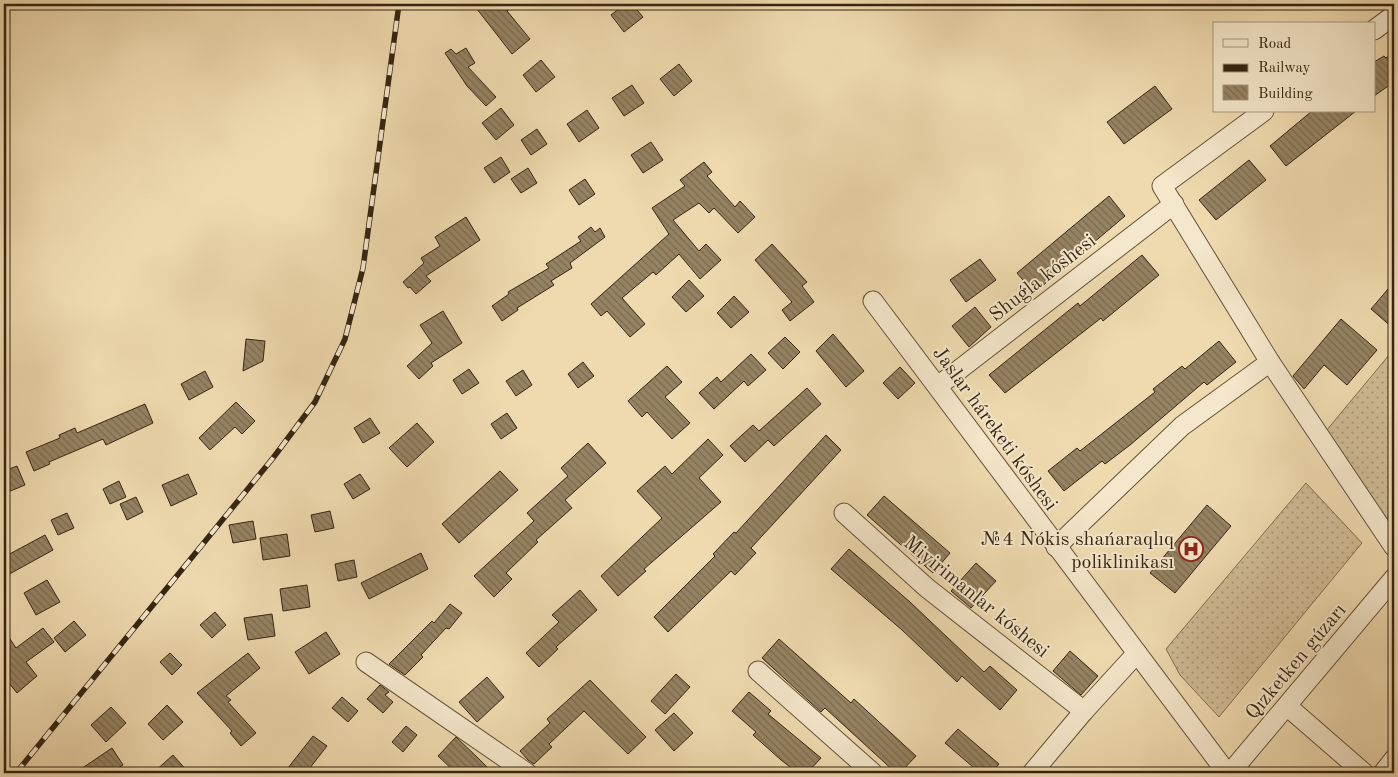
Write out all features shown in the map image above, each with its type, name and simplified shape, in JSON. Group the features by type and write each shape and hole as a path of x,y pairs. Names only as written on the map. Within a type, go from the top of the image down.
{"street":[{"path":"1376,28 1394,15"},
{"path":"1263,112 1162,186 1270,362 1394,547"},
{"name":"Shuǵla kóshesi","path":"938,386 1174,204"},
{"name":"Jaslar háreketi kóshesi","path":"872,301 938,386 1056,547 1228,773"},
{"path":"1056,547 1182,426 1270,362"},
{"name":"Miyirimanlar kóshesi","path":"844,513 927,588 1084,711"},
{"name":"Qızketken gúzarı","path":"1228,773 1394,578"},
{"path":"1032,773 1084,711 1137,653"},
{"path":"366,662 527,773"},
{"path":"758,671 873,773"},
{"path":"1287,706 1364,773"},
{"path":"1383,773 1394,759"}],"shaded area":[{"path":"1394,349 1394,512 1389,518 1382,518 1326,431"},
{"path":"1306,483 1362,543 1219,717 1180,675 1166,649"}],"building":[{"path":"473,4 516,4 507,11 530,39 512,54"},
{"path":"625,4 632,4 643,17 624,32 611,15"},
{"path":"466,48 475,63 468,67 496,97 486,106 467,86 445,53 451,49 456,54"},
{"path":"1394,51 1394,82 1376,95 1376,61 1384,56 1386,58"},
{"path":"541,60 555,77 536,92 523,75"},
{"path":"679,64 692,81 674,96 660,79"},
{"path":"632,85 644,103 624,116 612,98"},
{"path":"1155,86 1172,109 1124,144 1107,122"},
{"path":"501,108 514,125 496,140 482,123"},
{"path":"587,110 599,128 579,142 567,124"},
{"path":"1311,112 1355,112 1286,166 1270,146"},
{"path":"537,129 547,144 531,155 521,140"},
{"path":"651,142 663,160 643,173 631,155"},
{"path":"501,157 510,172 494,183 484,168"},
{"path":"1249,160 1266,180 1216,220 1199,200"},
{"path":"704,162 712,172 707,176 735,207 740,201 755,217 738,233 714,208 709,213 699,203 673,220 699,251 706,244 721,260 700,279 679,254 656,275 653,272 622,298 645,324 630,337 607,311 601,316 591,304 669,234 652,208 685,186 680,180"},
{"path":"528,168 537,183 521,193 511,179"},
{"path":"585,179 595,194 579,205 569,190"},
{"path":"1109,196 1125,216 1034,293 1017,273"},
{"path":"466,217 480,240 426,276 431,281 416,294 403,282 424,263 421,258 440,246 435,237"},
{"path":"591,227 595,232 600,228 605,237 570,263 572,268 551,281 554,285 517,308 518,310 502,321 492,306 509,294 508,292 549,268 546,264 581,241 578,237"},
{"path":"772,244 807,282 802,286 814,302 790,321 782,310 792,302 755,260"},
{"path":"1142,255 1159,275 1103,321 1101,318 1005,393 989,375 1078,303 1080,306"},
{"path":"980,259 996,280 966,302 950,280"},
{"path":"689,280 704,296 686,312 672,297"},
{"path":"1394,282 1394,329 1371,309"},
{"path":"734,296 749,312 731,328 717,313"},
{"path":"975,307 991,327 969,347 952,326"},
{"path":"443,311 462,343 431,363 433,366 419,379 407,366 432,343 420,325"},
{"path":"1341,319 1377,350 1347,385 1324,365 1304,389 1293,376"},
{"path":"833,334 864,371 846,387 816,351"},
{"path":"785,337 800,352 783,369 768,353"},
{"path":"246,339 265,341 263,361 243,371"},
{"path":"1219,341 1236,362 1207,385 1204,382 1130,445 1105,464 1102,461 1064,491 1048,471 1077,448 1080,451 1155,392 1153,389 1182,366 1185,369"},
{"path":"751,354 766,370 748,386 744,381 714,409 699,393 717,377 721,382"},
{"path":"583,362 594,376 578,388 568,374"},
{"path":"667,366 682,382 665,397 690,423 672,439 647,412 642,417 628,401"},
{"path":"900,367 915,383 898,399 883,383"},
{"path":"469,369 479,383 462,394 453,380"},
{"path":"523,370 532,385 516,396 506,381"},
{"path":"205,371 213,387 189,400 181,384"},
{"path":"807,388 821,404 774,446 768,440 745,462 730,446 753,425 759,431"},
{"path":"236,402 255,421 242,434 235,427 210,450 199,438"},
{"path":"145,404 153,423 106,445 103,439 49,462 50,464 34,471 26,452 60,438 59,435 75,428 77,433"},
{"path":"507,413 517,428 501,439 491,424"},
{"path":"370,418 380,433 363,443 354,428"},
{"path":"417,423 434,442 407,467 389,448"},
{"path":"826,435 841,450 751,548 756,553 735,575 731,571 668,632 654,617 715,556 713,554 734,532 736,533"},
{"path":"708,439 723,455 699,478 721,502 644,569 646,571 618,596 601,576 662,518 637,491 665,466 672,474"},
{"path":"588,443 606,463 565,500 572,508 536,540 538,542 506,573 512,579 494,597 474,576 534,521 527,513 568,476 561,468"},
{"path":"17,466 25,485 8,492 4,481 4,471"},
{"path":"500,471 518,490 459,543 442,524"},
{"path":"188,474 197,494 171,506 162,485"},
{"path":"360,474 370,489 353,499 344,484"},
{"path":"119,481 126,497 110,504 103,489"},
{"path":"884,496 950,553 933,573 867,515"},
{"path":"136,497 143,512 127,520 120,504"},
{"name":"№4 Nókis shańaraqlıq poliklinikası","path":"1207,505 1231,526 1175,593 1150,573"},
{"path":"330,511 334,528 315,532 311,515"},
{"path":"67,513 74,528 58,535 51,520"},
{"path":"253,521 256,539 233,543 229,525"},
{"path":"287,534 290,556 263,560 260,538"},
{"path":"45,535 53,550 4,577 4,557"},
{"path":"849,549 910,602 984,672 990,666 1017,690 1000,710 962,676 957,682 902,630 831,569"},
{"path":"421,553 428,569 369,599 361,583"},
{"path":"354,560 357,577 338,581 335,564"},
{"path":"976,563 996,581 971,608 951,591"},
{"path":"47,580 60,602 36,615 24,593"},
{"path":"307,585 310,607 283,611 280,589"},
{"path":"580,590 597,610 556,647 558,649 539,667 526,653 559,622 552,615"},
{"path":"450,604 462,613 449,629 446,628 421,655 423,657 405,675 389,664 432,621 434,623"},
{"path":"215,612 226,625 212,638 200,625"},
{"path":"272,614 275,636 248,640 244,618"},
{"path":"74,621 86,635 65,652 54,638"},
{"path":"43,628 54,642 26,662 37,676 17,693 4,677 4,630 16,648"},
{"path":"326,632 340,654 309,674 295,652"},
{"path":"779,639 851,703 854,699 916,756 900,773 896,773 825,708 821,712 762,658"},
{"path":"1070,651 1098,676 1081,695 1053,671"},
{"path":"170,653 182,665 172,675 160,662"},
{"path":"248,653 260,668 226,696 231,700 228,702 256,733 241,746 230,733 232,731 197,693"},
{"path":"676,674 690,687 665,714 651,701"},
{"path":"487,677 504,697 477,722 459,702"},
{"path":"590,680 646,737 628,754 584,711 549,744 552,747 534,764 528,760 520,751 550,723 547,719"},
{"path":"380,685 389,692 385,695 393,702 383,713 367,699"},
{"path":"749,692 771,711 768,714 821,758 807,773 798,773 781,760 753,735 756,732 732,711"},
{"path":"342,697 358,711 348,722 332,708"},
{"path":"167,705 183,722 163,740 148,724"},
{"path":"111,707 126,723 106,742 91,725"},
{"path":"674,713 693,733 674,751 655,730"},
{"path":"406,726 417,735 403,752 392,742"},
{"path":"958,729 999,764 991,773 980,773 945,743"},
{"path":"313,736 327,746 306,773 284,773"},
{"path":"456,737 493,773 456,773 438,756"},
{"path":"112,748 123,765 110,773 75,773"},
{"path":"173,755 189,773 153,773"}],"railway":[{"path":"16,773 273,458 315,402 345,339 363,268 399,4"}],"place":[{"name":"№4 Nókis shańaraqlıq poliklinikası","path":"1191,549"}]}
